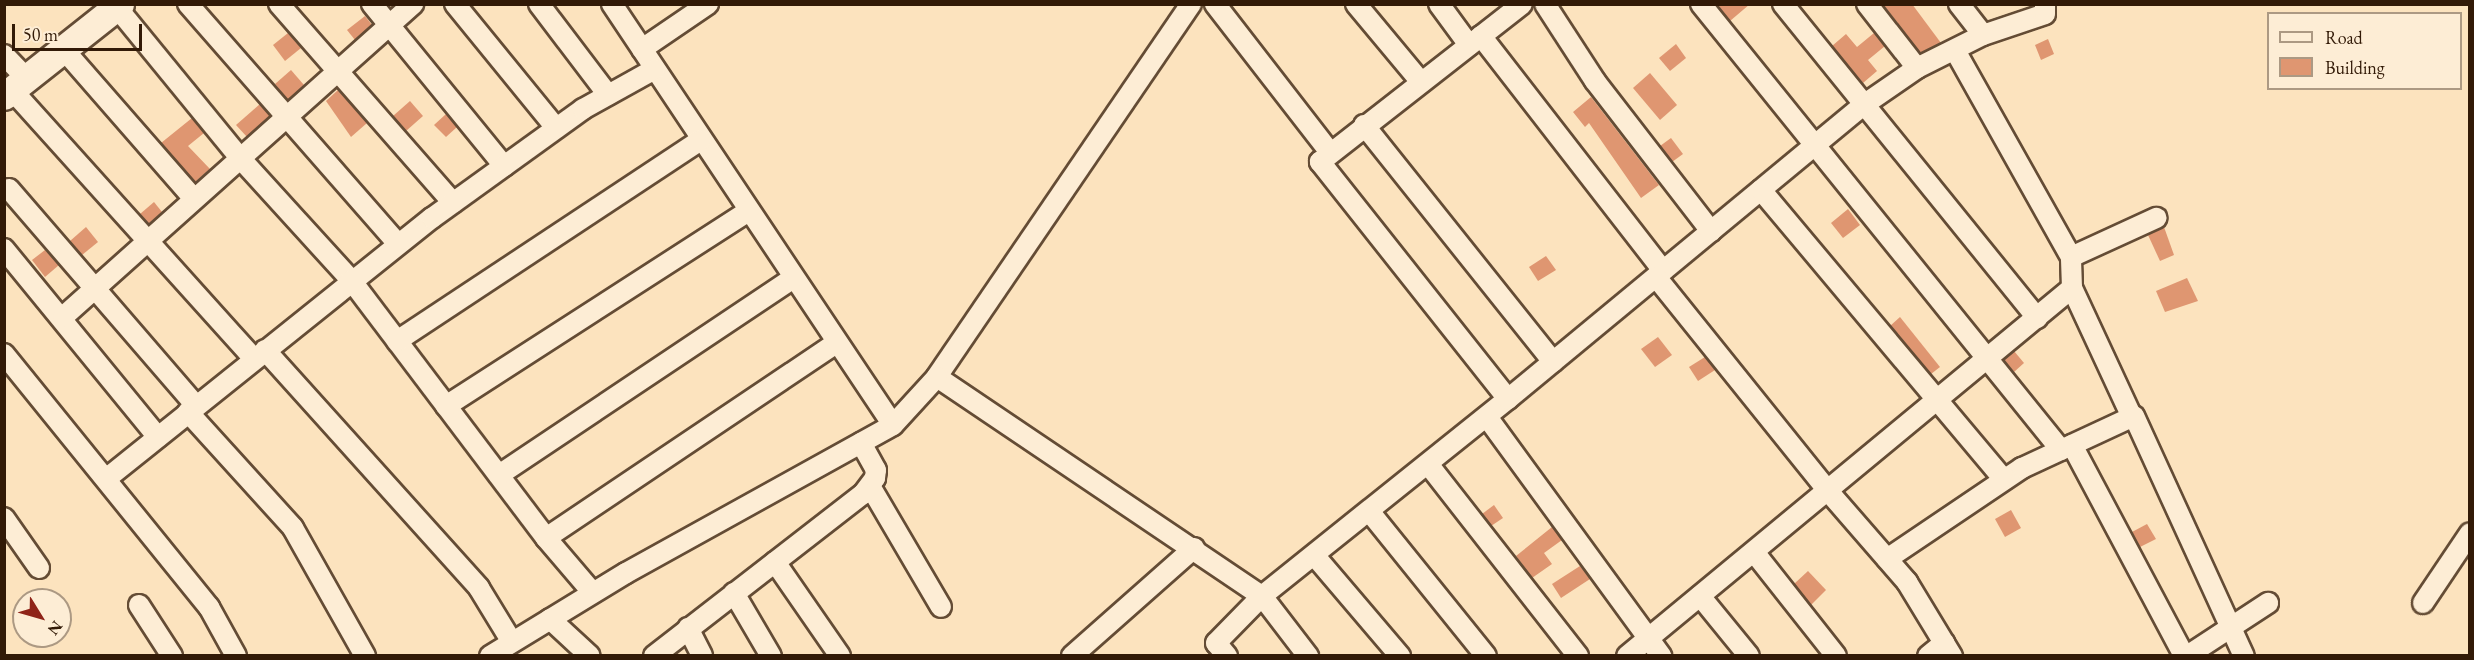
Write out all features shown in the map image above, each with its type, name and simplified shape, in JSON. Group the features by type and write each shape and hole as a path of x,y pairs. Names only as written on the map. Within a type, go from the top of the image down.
{"street":[{"path":"188,4 288,115 398,243"},
{"path":"279,4 453,203"},
{"path":"372,4 504,166"},
{"path":"63,317 413,4"},
{"path":"455,4 556,128"},
{"path":"539,4 608,95"},
{"path":"642,49 708,4"},
{"path":"490,656 592,593 893,425 937,377 1191,4"},
{"path":"1215,4 1330,152"},
{"path":"1356,4 1421,82"},
{"path":"1439,4 1475,41 1828,491 1907,582 1948,649 1928,656"},
{"path":"1508,399 1320,162 1364,125 1522,4"},
{"path":"1545,4 1595,81 1711,231"},
{"path":"1701,4 1988,358 2067,447 2186,656 2268,603"},
{"path":"1783,4 1862,106 2037,318"},
{"path":"1867,4 1917,68"},
{"path":"1959,4 1983,35"},
{"path":"1227,656 1216,643 1262,596 1487,417 1862,106 1917,68 1956,52 1983,35 2045,14 2045,4"},
{"path":"15,88 65,51 117,5 240,158 351,280 546,538 592,593"},
{"path":"620,7 642,49 701,140 893,425"},
{"path":"65,51 194,199"},
{"path":"1956,52 2071,257 2072,288 2244,656"},
{"path":"4,55 15,88 147,240 259,354 479,588 512,642"},
{"path":"106,479 398,243 556,128 655,69"},
{"path":"1364,125 1553,362"},
{"path":"397,341 701,140"},
{"path":"9,189 94,287 192,409 293,528 365,656"},
{"path":"1761,189 2004,480"},
{"path":"446,406 749,212"},
{"path":"2071,257 2156,218"},
{"path":"4,249 63,317 158,437"},
{"path":"499,475 793,278"},
{"path":"1628,656 2072,288"},
{"path":"546,538 836,343"},
{"path":"4,354 209,607 236,656"},
{"path":"937,377 1194,548 1262,596 1308,656"},
{"path":"1487,417 1661,656"},
{"path":"1887,559 2004,480 2132,417"},
{"path":"654,656 870,486 876,470 861,443"},
{"path":"1428,464 1578,656"},
{"path":"870,486 941,606"},
{"path":"1369,511 1486,656"},
{"path":"4,518 39,568"},
{"path":"2422,603 2469,533"},
{"path":"1072,656 1194,548"},
{"path":"1754,552 1836,656"},
{"path":"1314,555 1400,656"},
{"path":"775,562 840,656"},
{"path":"735,593 771,656"},
{"path":"1700,596 1749,656"},
{"path":"139,605 171,656"},
{"path":"550,619 590,656"},
{"path":"688,628 702,656"}],"building":[{"path":"1721,4 1750,4 1730,21 1719,7"},
{"path":"1883,4 1912,4 1941,43 1920,53"},
{"path":"365,16 372,25 355,40 347,30"},
{"path":"288,33 301,48 285,61 273,45"},
{"path":"1874,33 1885,46 1868,60 1877,71 1863,83 1832,46 1846,34 1857,47"},
{"path":"2048,39 2054,54 2041,60 2035,45"},
{"path":"1676,44 1686,58 1670,71 1659,58"},
{"path":"291,70 304,85 288,100 275,84"},
{"path":"1650,73 1677,105 1660,120 1633,88"},
{"path":"338,90 367,123 351,137 326,101"},
{"path":"1591,97 1659,185 1641,198 1589,123 1585,127 1573,112"},
{"path":"410,101 423,116 406,131 393,116"},
{"path":"260,104 270,116 247,137 236,125"},
{"path":"446,114 457,127 446,137 434,125"},
{"path":"192,118 204,133 188,146 210,169 195,182 161,143"},
{"path":"1671,138 1683,154 1672,162 1660,146"},
{"path":"154,202 162,212 149,224 140,214"},
{"path":"1848,209 1860,225 1843,238 1831,223"},
{"path":"86,227 98,242 82,255 70,241"},
{"path":"2164,227 2174,255 2160,261 2148,235"},
{"path":"45,250 59,265 45,277 32,260"},
{"path":"1546,256 1556,270 1538,281 1529,267"},
{"path":"2187,278 2198,301 2165,312 2156,291"},
{"path":"1900,317 1940,367 1931,374 1890,326"},
{"path":"1658,337 1672,355 1655,367 1641,349"},
{"path":"2014,351 2024,363 2014,372 2004,360"},
{"path":"1705,357 1715,370 1698,381 1689,367"},
{"path":"1494,505 1503,518 1491,526 1482,514"},
{"path":"2011,510 2021,528 2005,537 1995,519"},
{"path":"2147,524 2156,539 2140,547 2132,532"},
{"path":"1552,527 1562,540 1544,553 1552,564 1532,578 1516,556"},
{"path":"1580,566 1590,579 1561,598 1552,584"},
{"path":"1808,571 1826,590 1811,605 1794,584"}]}
